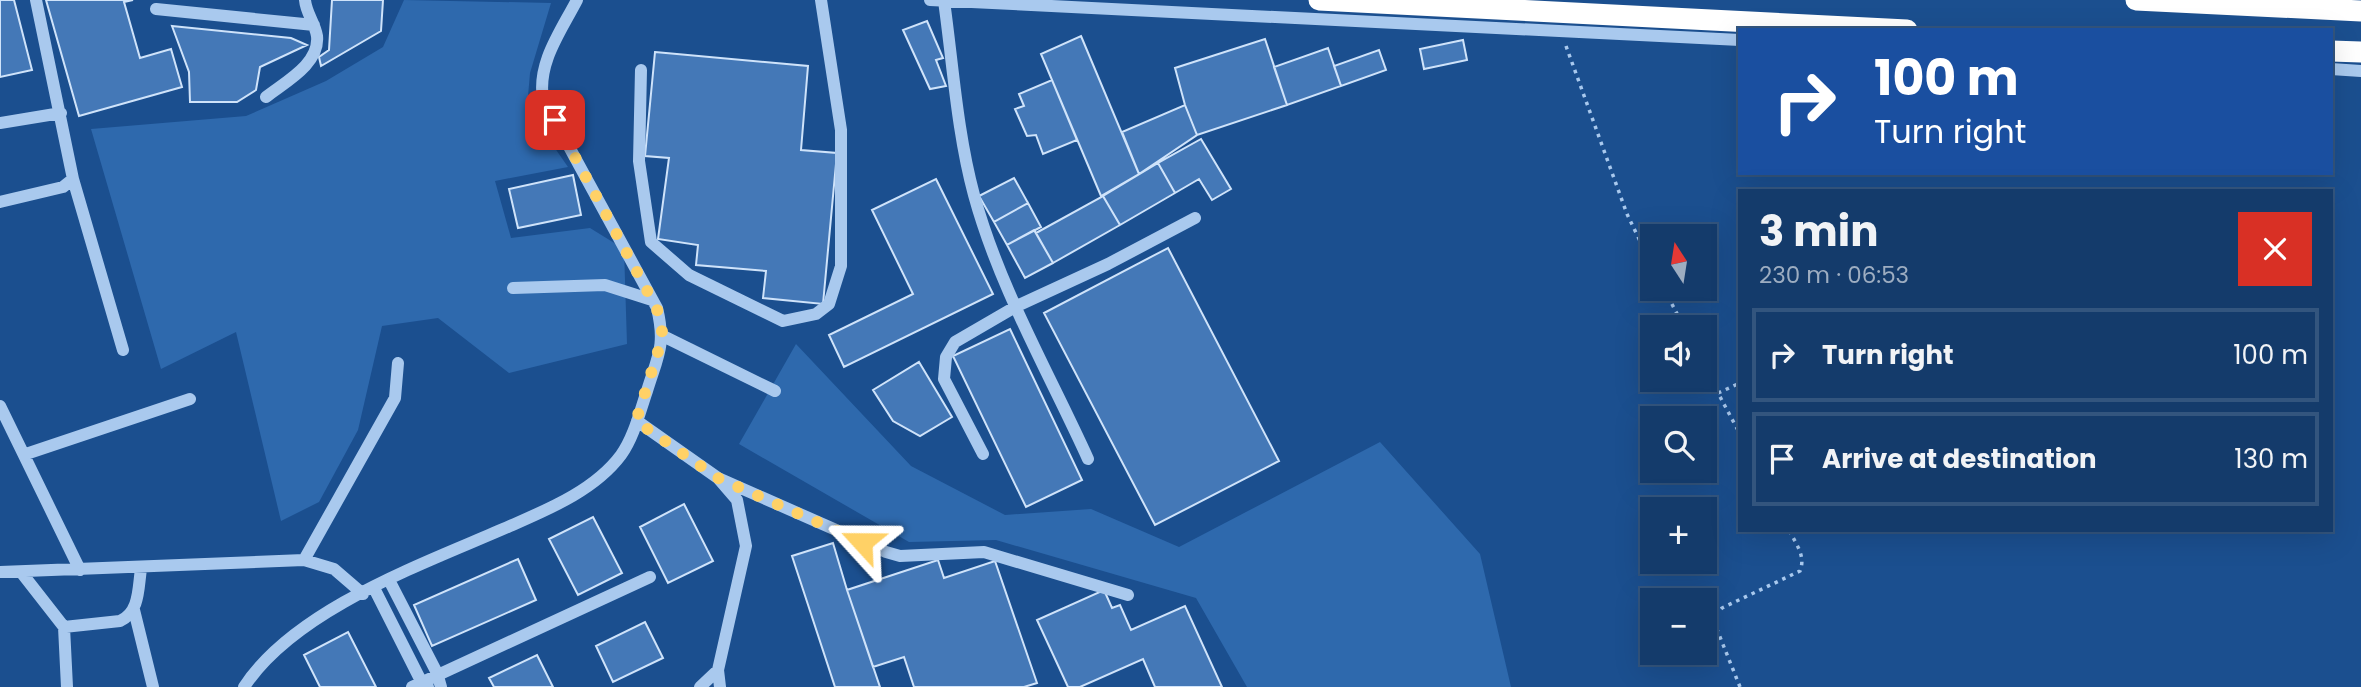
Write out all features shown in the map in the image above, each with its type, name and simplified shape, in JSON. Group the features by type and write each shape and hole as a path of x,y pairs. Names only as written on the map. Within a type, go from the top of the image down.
{"highway":[{"path":"1319,0 1868,28"},
{"path":"2136,0 2361,11"},
{"path":"2333,51 2361,52"}],"street":[{"path":"36,0 72,173 123,350"},
{"path":"266,97 307,64 317,49 314,25 304,0"},
{"path":"244,687 275,649 314,620 389,580 541,512 593,483 622,454 636,421 663,336 652,300 543,99 540,81 543,66 577,0"},
{"path":"640,70 639,161 651,242 689,275 783,321 816,314 829,304 841,266 841,130 821,0"},
{"path":"930,0 1738,40"},
{"path":"944,1 963,142 974,195 992,251 1088,459"},
{"path":"156,9 314,25"},
{"path":"2333,69 2361,71"},
{"path":"0,123 61,113"},
{"path":"0,202 63,187 72,173"},
{"path":"983,454 944,379 946,358 955,342 1017,306 1108,264 1195,218"},
{"path":"513,288 605,285 652,300"},
{"path":"663,336 775,391"},
{"path":"304,560 395,398 398,363"},
{"path":"26,454 190,399"},
{"path":"0,406 26,454 80,570"},
{"path":"636,421 718,478 886,552 900,556 984,552 1128,595"},
{"path":"718,478 737,500 746,546 718,670 720,687"},
{"path":"0,572 141,569 304,560 334,569 369,591 420,685 437,673 650,577"},
{"path":"141,569 134,610 153,687"},
{"path":"21,572 64,627 68,687"},
{"path":"389,580 437,673 441,687"},
{"path":"64,627 120,621 134,610"},
{"path":"699,687 718,670"}],"path":[{"path":"1560,31 1627,214 1640,241"},
{"path":"1738,384 1718,393 1738,430"},
{"path":"1740,687 1716,627 1715,616 1722,608 1800,571 1803,564 1801,553 1790,532"}],"shaded area":[{"path":"404,0 551,3 530,73 527,108 568,167 495,181 511,238 590,228 624,249 627,344 509,373 438,318 382,326 358,430 319,502 281,521 236,332 161,369 91,129 246,116 326,81 383,47"},
{"path":"796,344 911,466 1005,515 1091,509 1179,547 1380,442 1480,554 1511,687 1247,687 1196,598 996,540 909,542 739,444"}],"building":[{"path":"0,0 14,0 32,70 0,77"},
{"path":"46,0 133,0 124,2 140,58 171,49 182,87 79,116"},
{"path":"332,0 383,0 381,31 321,66 319,57 329,50"},
{"path":"927,21 943,58 936,60 946,86 930,89 903,30"},
{"path":"172,26 291,38 307,45 260,67 256,90 237,102 190,102 189,72"},
{"path":"1081,36 1139,174 1101,196 1041,54"},
{"path":"1265,39 1287,105 1197,135 1175,68"},
{"path":"1463,40 1467,60 1424,69 1420,49"},
{"path":"1328,48 1341,86 1287,105 1274,67"},
{"path":"1379,50 1386,70 1341,86 1334,66"},
{"path":"655,52 808,66 801,150 837,153 823,304 763,298 766,271 696,265 698,245 658,239 669,158 645,156"},
{"path":"1052,80 1077,140 1043,154 1036,135 1027,136 1015,109 1024,106 1019,94"},
{"path":"1185,105 1197,135 1139,174 1122,132"},
{"path":"1201,139 1231,189 1212,200 1199,179 1175,193 1158,163"},
{"path":"1158,163 1175,193 1120,225 1103,196"},
{"path":"573,175 581,215 518,228 509,189"},
{"path":"1014,178 1028,203 994,222 979,196"},
{"path":"936,179 993,294 844,367 829,335 913,294 872,210"},
{"path":"1103,196 1120,225 1053,263 1036,233"},
{"path":"1028,203 1041,227 1007,245 994,222"},
{"path":"1034,230 1053,263 1025,278 1007,245"},
{"path":"1168,248 1279,461 1155,525 1044,313"},
{"path":"1010,329 1082,480 1026,507 953,356"},
{"path":"919,362 952,417 920,436 893,421 873,390"},
{"path":"684,504 713,561 668,583 640,527"},
{"path":"593,517 622,573 578,595 549,539"},
{"path":"833,543 880,687 835,687 792,556"},
{"path":"518,559 536,600 432,646 414,605"},
{"path":"938,560 944,578 995,561 1037,683 1024,687 914,687 904,657 873,667 847,590"},
{"path":"1104,590 1112,608 1120,605 1131,630 1185,606 1222,687 1155,687 1143,659 1080,687 1068,687 1037,620"},
{"path":"645,622 663,658 613,682 596,646"},
{"path":"348,632 376,687 320,687 304,655"},
{"path":"537,655 553,687 494,687 489,678"}],"route":[{"path":"555,120 657,309 663,336 636,421 718,478 862,542"}]}
